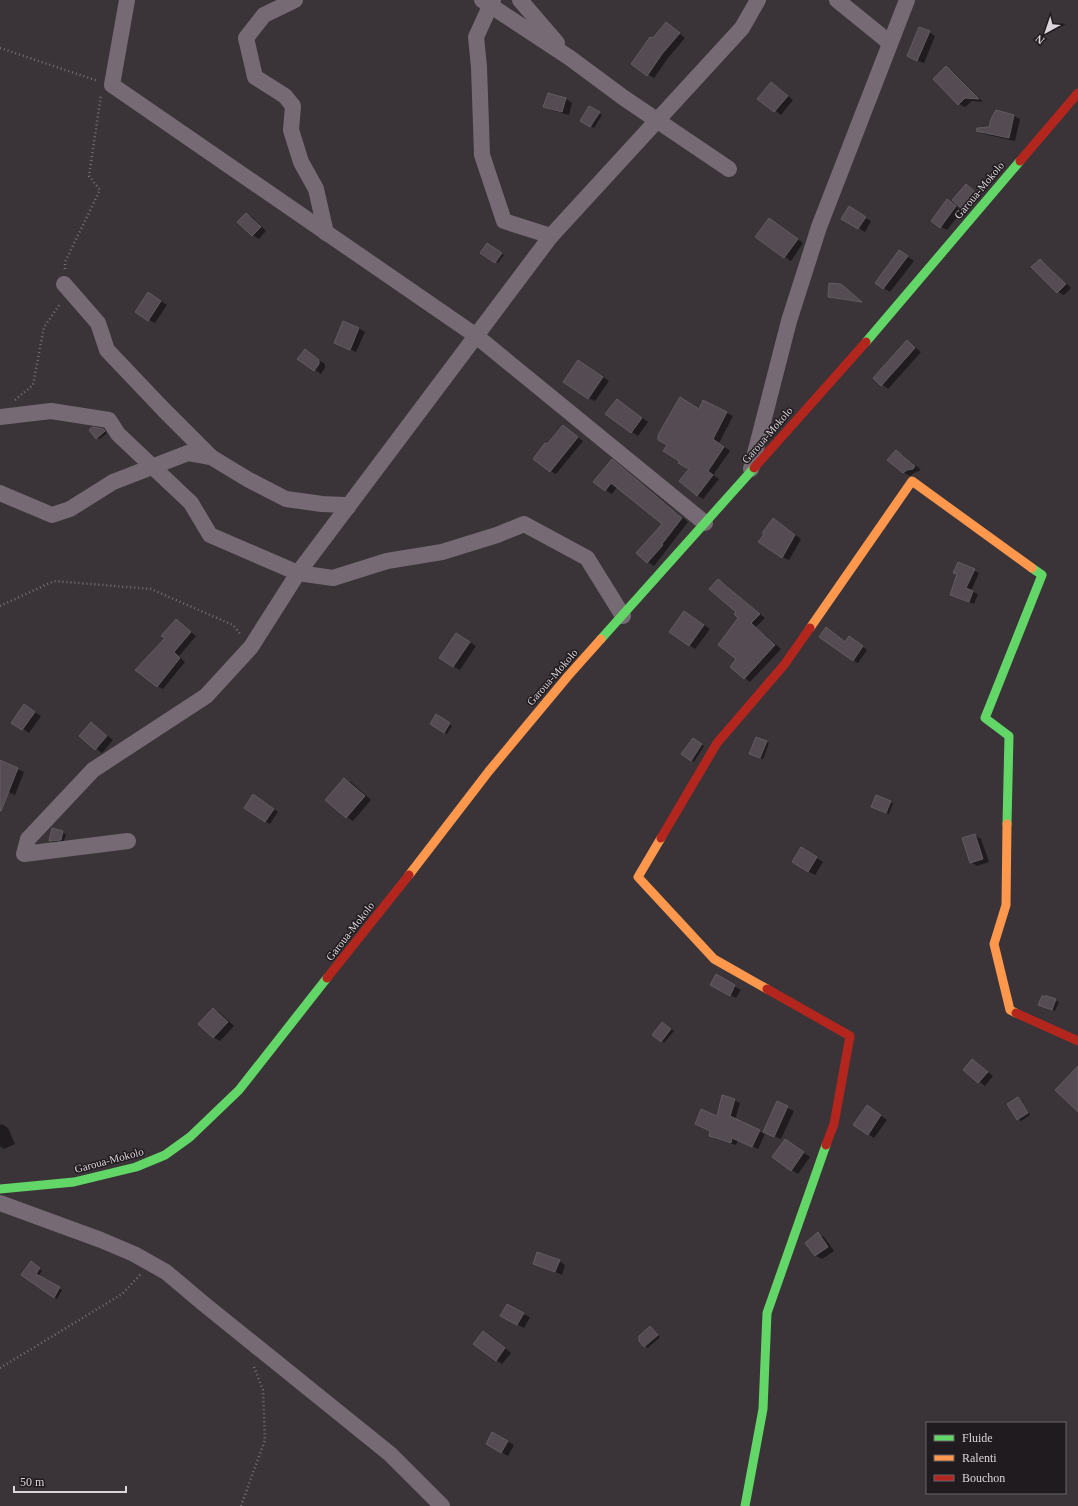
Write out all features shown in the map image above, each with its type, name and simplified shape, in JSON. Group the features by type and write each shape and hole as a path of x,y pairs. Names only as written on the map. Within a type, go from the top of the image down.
{"street":[{"path":"127,0 112,85 475,335 705,523"},
{"path":"296,0 264,15 246,38 255,77 285,96 293,106 290,130 301,162 316,189 326,233"},
{"path":"520,0 570,58"},
{"path":"128,841 24,854 28,839 93,770 206,696 251,647 298,573 475,335 551,236 742,28 758,0"},
{"path":"837,0 890,43"},
{"path":"750,472 789,321 819,227 907,0"},
{"path":"551,236 504,221 482,156 479,67 476,37 488,2 570,58 624,98 729,169"},
{"name":"Garoua-Mokolo","path":"0,1189 74,1182 136,1167 165,1155 190,1137 239,1090 436,841 489,771 568,676 860,349 1078,93"},
{"path":"64,284 98,323 107,350 211,457 249,480 286,499 322,504 345,505 348,507"},
{"path":"0,417 51,411 109,420 118,434 191,503 210,535 298,573 333,578 387,561 442,552 524,524 587,558 622,616"},
{"path":"0,494 52,515 70,509 113,482 188,453 211,457"},
{"path":"745,1506 763,1409 768,1314 834,1124 850,1036 714,959 638,876 717,743 784,665 912,481 1042,575 985,718 1009,736 1006,905 994,944 1010,1010 1078,1041"},
{"path":"0,1203 101,1240 134,1254 166,1272 209,1309 390,1454 442,1506"}],"path":[{"path":"0,48 102,82"},
{"path":"11,403 33,385 44,327 63,300 65,262 100,190 89,176 101,90"},
{"path":"0,606 54,581 151,589 233,625 251,647"},
{"path":"0,1368 122,1294 151,1263"},
{"path":"241,1506 265,1440 263,1390 252,1363"}],"building":[{"path":"666,22 680,33 662,54 647,76 631,64 650,37 653,38"},
{"path":"919,27 930,31 917,61 907,56"},
{"path":"946,66 979,99 965,98 958,105 933,79"},
{"path":"771,82 788,96 774,112 757,99"},
{"path":"548,93 566,98 562,112 543,107"},
{"path":"589,106 600,112 590,127 580,121"},
{"path":"996,110 1014,115 1009,138 976,131 977,128 989,127"},
{"path":"966,184 975,192 961,208 952,200"},
{"path":"947,199 956,206 940,228 931,221"},
{"path":"849,206 866,217 858,229 841,219"},
{"path":"246,213 261,227 252,236 237,222"},
{"path":"769,218 798,239 784,258 755,237"},
{"path":"487,243 502,253 495,263 480,253"},
{"path":"899,250 908,256 883,289 875,283"},
{"path":"1040,259 1066,284 1057,293 1031,267"},
{"path":"829,283 841,284 862,302 828,297"},
{"path":"148,292 161,301 148,321 135,312"},
{"path":"343,321 359,328 350,350 334,343"},
{"path":"907,340 915,348 881,386 873,378"},
{"path":"305,349 319,360 319,364 314,371 297,359"},
{"path":"578,360 603,377 588,399 563,382"},
{"path":"680,397 699,409 703,400 727,412 713,439 724,447 708,471 713,475 697,496 679,481 689,469 678,463 679,461 663,451 667,445 658,440 658,435"},
{"path":"617,399 642,418 631,433 605,414"},
{"path":"563,425 578,437 550,472 533,459 545,443 547,444"},
{"path":"92,427 103,429 105,431 96,439 89,430"},
{"path":"896,450 915,466 913,469 907,470 903,473 887,460"},
{"path":"612,459 682,518 662,544 663,545 647,563 636,553 662,524 611,483 605,491 593,482"},
{"path":"773,518 795,535 782,558 758,542 764,534 762,533"},
{"path":"958,562 975,569 966,588 973,591 969,602 950,595 957,574 953,573"},
{"path":"718,579 760,614 751,623 775,645 744,679 730,667 736,659 718,645 738,618 734,614 736,612 709,589"},
{"path":"684,611 704,625 689,646 669,632"},
{"path":"176,619 191,632 174,652 180,658 157,687 135,670 165,638 161,636"},
{"path":"826,627 845,642 849,636 863,646 853,661 819,637"},
{"path":"456,633 470,642 453,667 439,658"},
{"path":"24,704 35,712 22,730 11,723"},
{"path":"436,714 450,723 444,733 430,724"},
{"path":"91,722 107,736 95,750 79,736"},
{"path":"756,737 767,741 760,758 749,754"},
{"path":"693,738 702,744 691,761 681,754"},
{"path":"0,760 18,768 1,811 0,811"},
{"path":"344,778 365,796 346,818 325,800"},
{"path":"253,794 274,809 265,822 244,808"},
{"path":"876,795 891,801 886,813 871,807"},
{"path":"52,828 63,831 61,840 49,841"},
{"path":"975,834 983,859 970,863 962,838"},
{"path":"801,847 817,857 808,872 792,862"},
{"path":"716,974 735,985 730,996 710,985"},
{"path":"1042,996 1056,999 1052,1010 1038,1005"},
{"path":"213,1008 228,1022 213,1038 198,1024"},
{"path":"662,1022 671,1029 661,1042 652,1035"},
{"path":"972,1059 988,1072 978,1083 963,1070"},
{"path":"1078,1066 1078,1112 1055,1090"},
{"path":"722,1095 735,1099 730,1116 760,1130 752,1147 732,1138 731,1143 709,1136 710,1131 695,1124 701,1109 717,1116"},
{"path":"1018,1097 1028,1113 1017,1120 1007,1104"},
{"path":"777,1101 788,1106 774,1137 763,1132"},
{"path":"867,1105 881,1115 868,1135 853,1125"},
{"path":"785,1139 804,1152 791,1171 772,1157"},
{"path":"818,1232 828,1247 815,1256 805,1243"},
{"path":"537,1252 560,1260 555,1272 533,1264"},
{"path":"31,1261 40,1268 36,1274 60,1287 54,1298 21,1275"},
{"path":"507,1304 524,1313 517,1325 500,1316"},
{"path":"650,1326 658,1335 644,1347 639,1341 639,1336"},
{"path":"483,1331 505,1348 496,1361 473,1344"},
{"path":"492,1432 508,1441 501,1453 486,1444"}],"traffic: fast":[{"path":"866,342 1020,161"},
{"path":"601,639 754,468"},
{"path":"1007,824 1009,736 985,718 1042,575 1032,568"},
{"path":"0,1189 74,1182 136,1167 165,1155 190,1137 239,1090 327,978"},
{"path":"745,1506 763,1409 767,1313 826,1145"}],"traffic: slow":[{"path":"810,628 912,481 1032,568"},
{"path":"409,875 489,771 568,676 601,639"},
{"path":"1007,824 1006,905 994,944 1010,1010 1016,1013"},
{"path":"661,838 638,877 714,959 767,989"}],"traffic: jam":[{"path":"1020,161 1078,93"},
{"path":"754,468 866,342"},
{"path":"661,838 717,743 784,665 810,628"},
{"path":"327,978 409,875"},
{"path":"767,989 850,1036 834,1124 826,1145"},
{"path":"1016,1013 1078,1041"}]}
